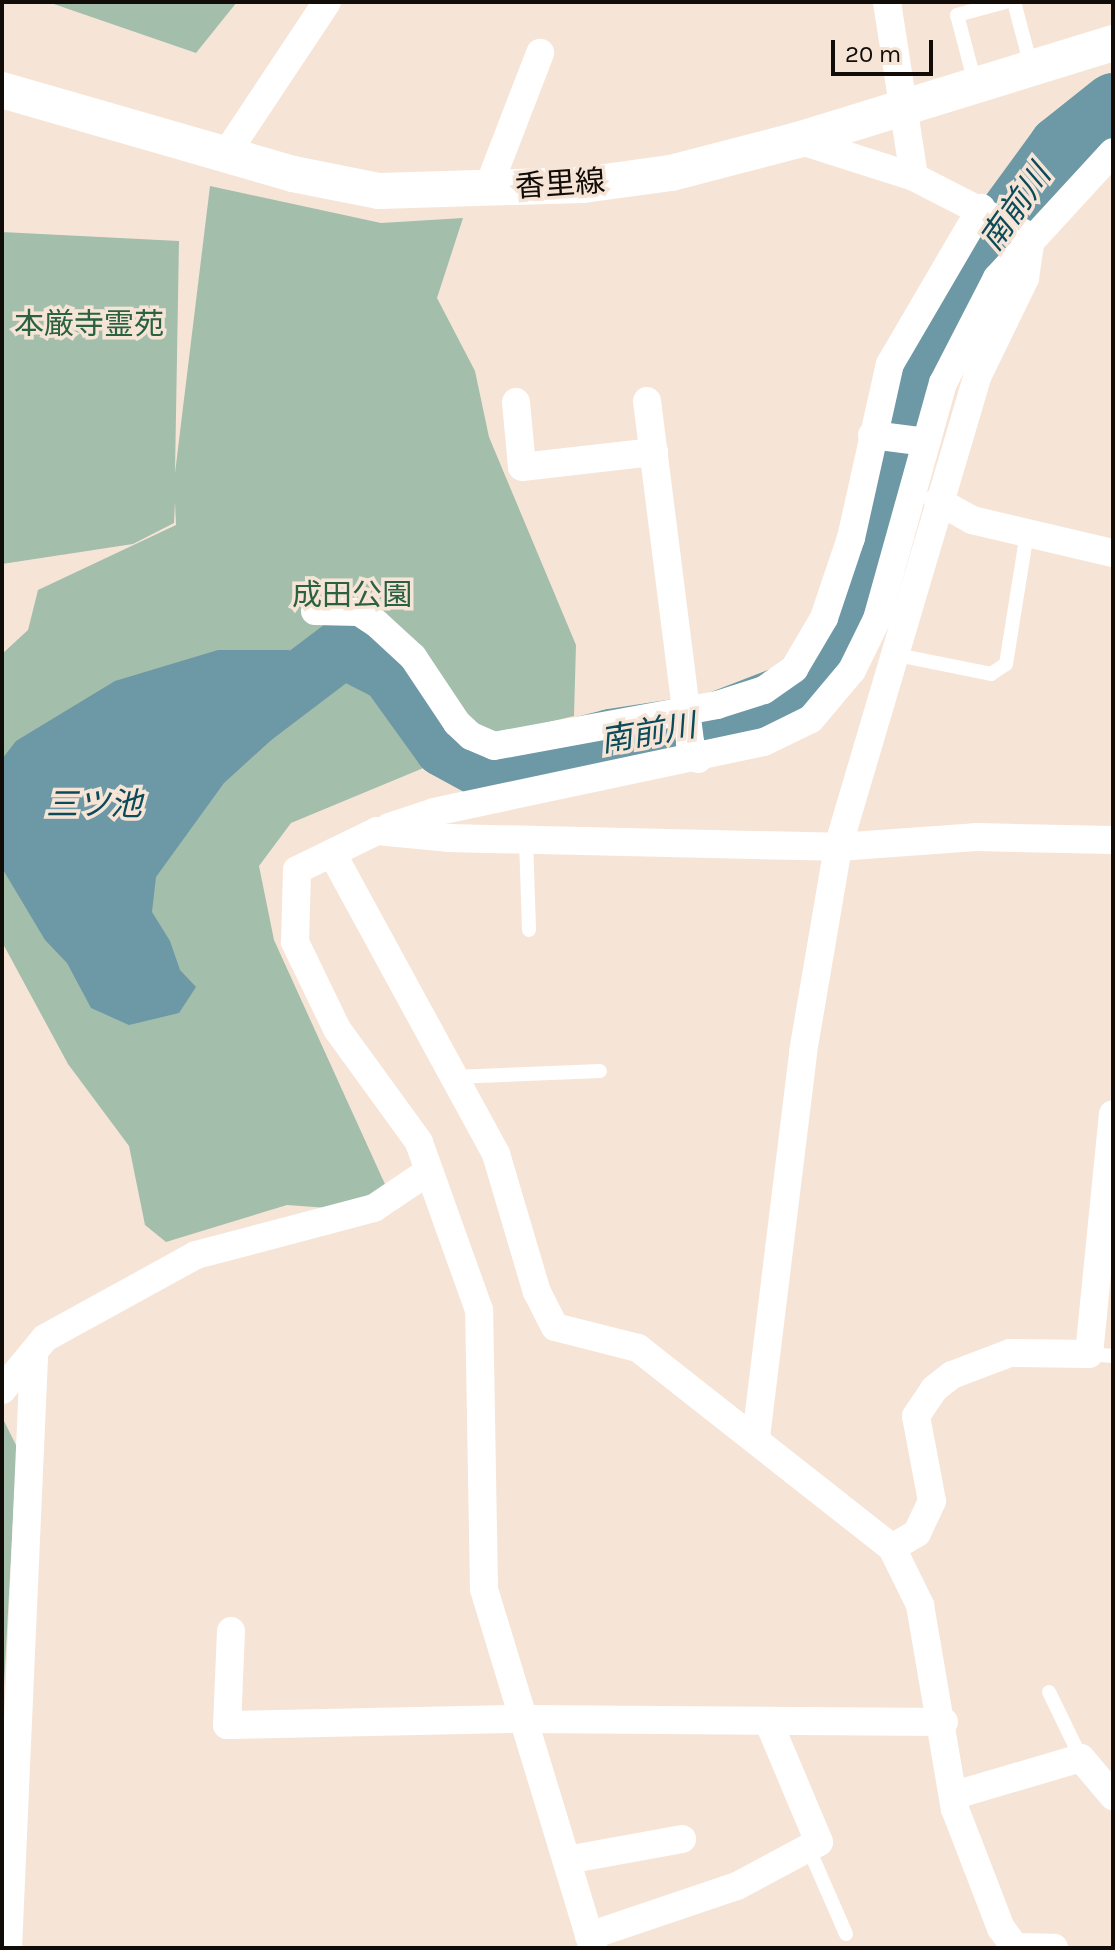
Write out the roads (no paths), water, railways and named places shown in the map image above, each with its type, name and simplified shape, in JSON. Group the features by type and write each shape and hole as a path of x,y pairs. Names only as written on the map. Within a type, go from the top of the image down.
{"street":[{"path":"226,154 327,2"},
{"path":"887,2 914,177"},
{"name":"香里線","path":"2,90 226,154 379,191 583,185 671,173 798,140 1113,43"},
{"path":"488,188 540,53"},
{"path":"798,140 914,177 981,208 1031,237"},
{"path":"769,1723 819,1842 737,1886 591,1942 484,1589 479,1310 419,1142 337,1029 295,942 297,870 377,831 434,812 694,751 764,742 811,719 852,670 877,619 927,442 957,357 997,278 1031,237 1113,152"},
{"path":"315,611 359,612 376,623 413,657 457,723 471,736 494,746 717,705 764,690 794,669 824,618 851,538 890,364 981,208"},
{"path":"756,1437 803,1052 838,847 897,655 938,501 978,375 1025,278 1031,237"},
{"path":"647,401 694,751"},
{"path":"516,402 522,467 654,452"},
{"path":"872,435 927,442"},
{"path":"938,501 972,520 1113,553"},
{"path":"377,831 526,839 838,847 976,837 1113,840"},
{"path":"332,853 451,1077 496,1154 537,1292 555,1327 638,1348 756,1437 892,1548 920,1605 944,1722 955,1795 999,1938 1015,1947 1054,1948"},
{"path":"892,1548 917,1533 932,1501 916,1416 934,1389 952,1375 1010,1353 1101,1355 1113,1114"},
{"path":"2,1390 34,1358 45,1338 196,1255 374,1208 429,1171"},
{"path":"8,1948 34,1358"},
{"path":"231,1631 227,1725 525,1719 944,1722"},
{"path":"955,1795 1081,1758 1113,1796"},
{"path":"567,1860 682,1839"}],"lane":[{"path":"975,83 957,15 1005,2"},
{"path":"1014,2 1031,66"},
{"path":"897,655 991,674 1006,664 1027,533"},
{"path":"526,839 529,930"},
{"path":"451,1077 600,1071"},
{"path":"1049,1692 1081,1758"},
{"path":"808,1847 846,1934"}],"water":[{"name":"三ツ池","path":"218,650 289,650 313,686 291,722 224,783 156,877 152,912 170,941 180,970 196,987 179,1013 129,1025 91,1008 67,963 45,940 2,868 2,759 16,741 115,681"}],"waterway":[{"name":"南前川","path":"240,726 343,648 390,672 444,747 486,770 611,739 714,723 810,686 842,640 902,413 938,330 992,238 1059,146 1113,103"}],"park label":[{"name":"本厳寺霊苑","path":"89,324"},
{"name":"成田公園","path":"352,595"}]}
